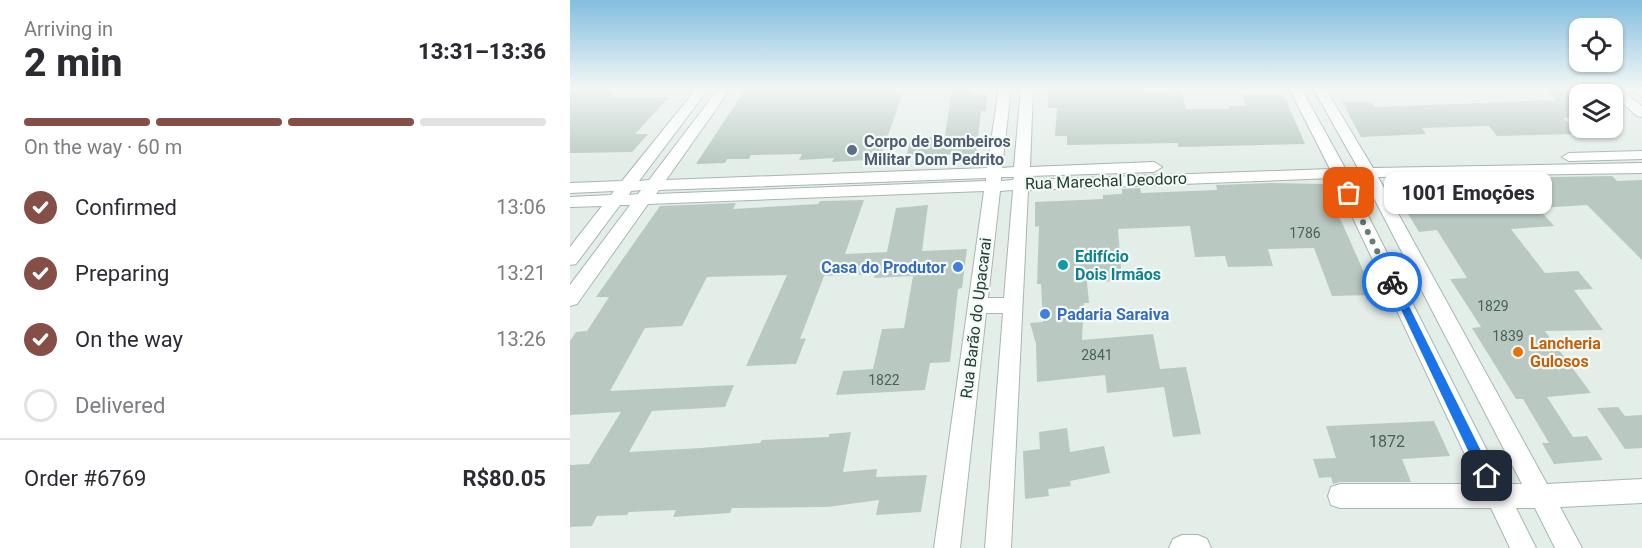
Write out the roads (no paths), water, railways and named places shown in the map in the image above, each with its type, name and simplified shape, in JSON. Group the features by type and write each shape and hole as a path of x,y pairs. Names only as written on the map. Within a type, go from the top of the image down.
{"street":[{"path":"570,259 682,114"},
{"path":"570,299 706,114"},
{"name":"Rua Barão do Upacarai","path":"946,548 1002,114"},
{"name":"Rua Barão do Upacarai","path":"998,548 1025,114"},
{"path":"1309,114 1523,548"},
{"path":"1334,114 1366,168 1569,548"},
{"path":"1311,118 1336,117"},
{"path":"666,133 690,134"},
{"name":"Rua Marechal Deodoro","path":"1544,164 1642,155"},
{"name":"Rua Marechal Deodoro","path":"570,202 614,201 646,193 1337,167 1544,164 1642,168"},
{"name":"Rua Marechal Deodoro","path":"570,188 624,187 646,193"},
{"path":"570,265 595,265"},
{"path":"1397,291 1431,289"},
{"path":"978,306 1014,305"},
{"path":"1340,496 1540,496 1642,491"},
{"path":"1182,548 1198,548"}],"place":[{"name":"Corpo de Bombeiros Militar Dom Pedrito","path":"852,150"},
{"name":"1001 Emoções","path":"1349,193"},
{"name":"Edifício Dois Irmãos","path":"1063,265"},
{"name":"Casa do Produtor","path":"958,267"},
{"name":"Padaria Saraiva","path":"1045,314"},
{"name":"Lancheria Gulosos","path":"1518,352"}]}
